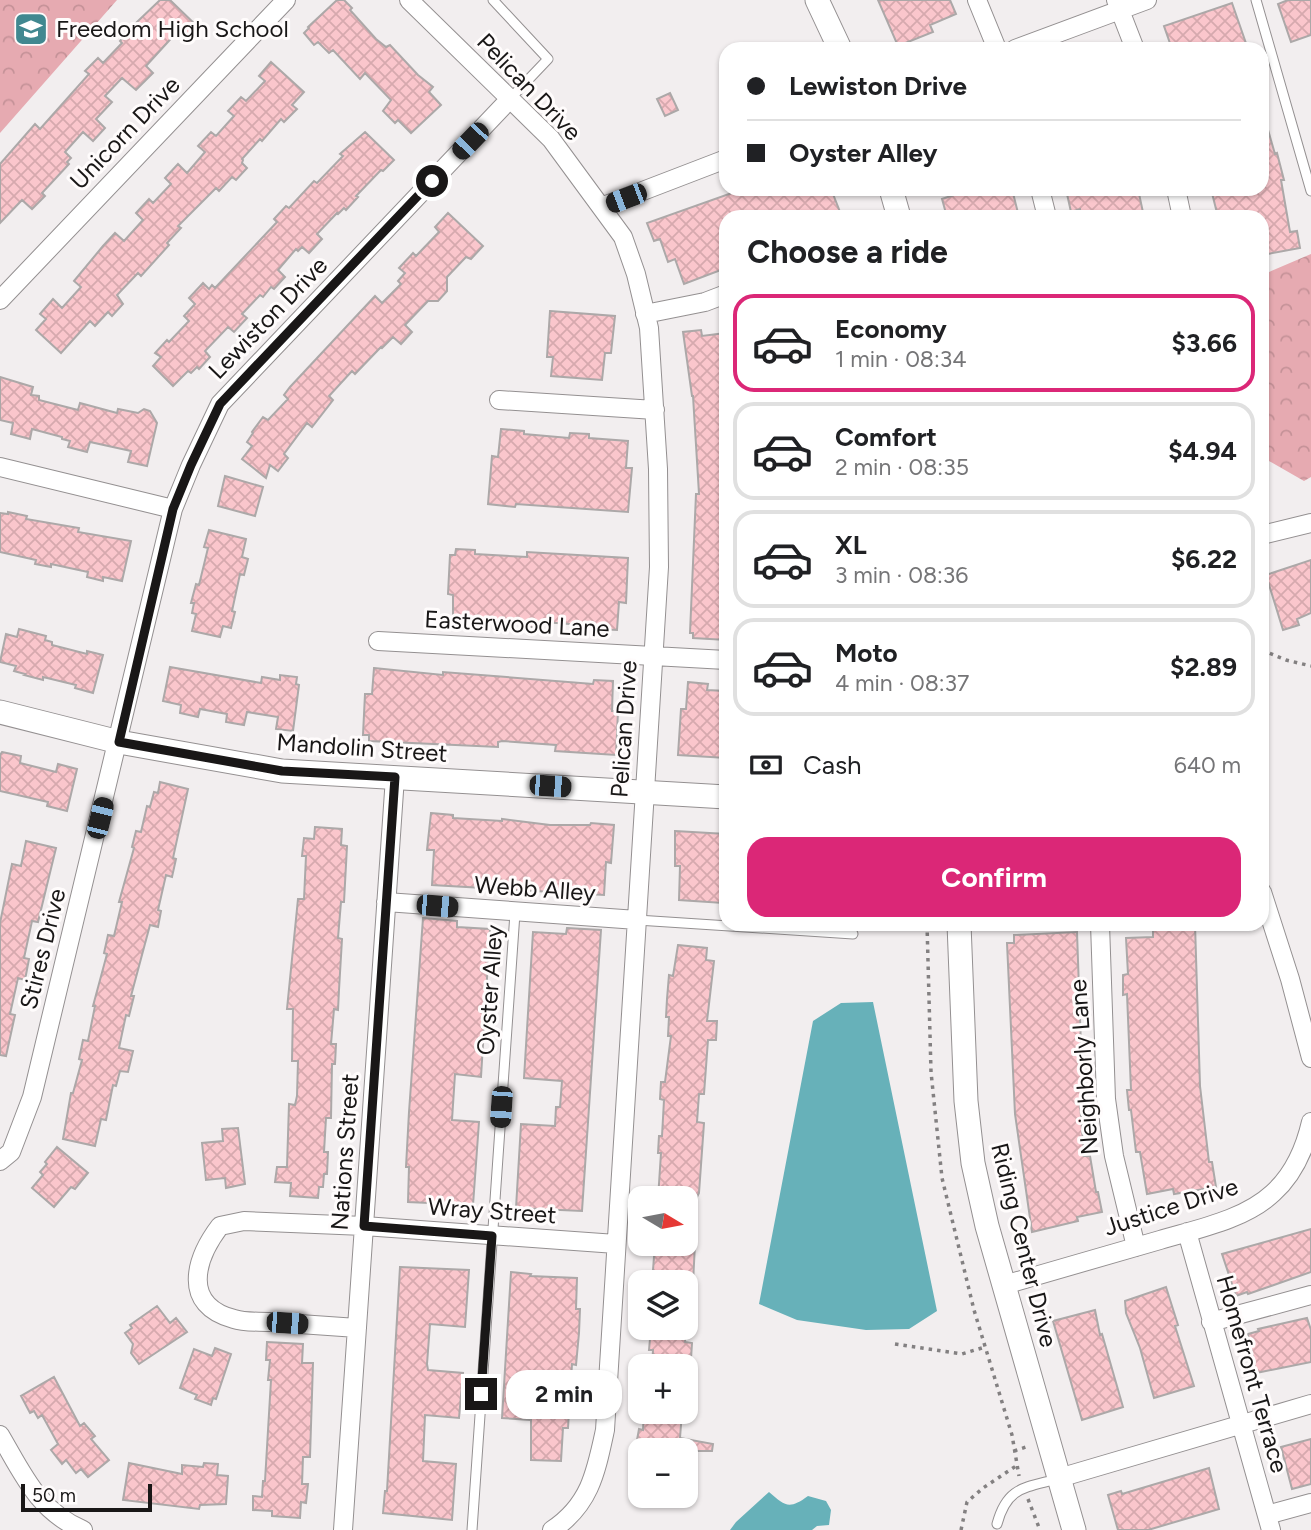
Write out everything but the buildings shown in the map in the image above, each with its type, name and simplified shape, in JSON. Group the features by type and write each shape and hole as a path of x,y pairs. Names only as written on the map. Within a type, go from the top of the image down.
{"street":[{"name":"Unicorn Drive","path":"0,300 286,0"},
{"name":"Pelican Drive","path":"409,0 551,139 623,237 636,274 649,328 659,469 659,567 605,1430 593,1483 569,1519 552,1530"},
{"path":"817,0 837,42"},
{"path":"977,0 994,42"},
{"path":"1031,42 1118,5 1147,0"},
{"path":"1118,5 1132,42"},
{"name":"Lewiston Drive","path":"119,742 173,509 220,404 509,100"},
{"path":"601,207 719,162"},
{"path":"645,314 719,297"},
{"path":"499,400 655,410"},
{"path":"0,467 173,509"},
{"path":"1269,533 1311,523"},
{"name":"Easterwood Lane","path":"378,640 719,660"},
{"name":"Mandolin Street","path":"0,712 119,742 282,771 719,797"},
{"name":"Stires Drive","path":"0,1161 11,1152 32,1097 119,742"},
{"name":"Nations Street","path":"344,1530 395,777"},
{"name":"Webb Alley","path":"386,902 638,920"},
{"path":"1269,915 1311,1058"},
{"name":"Riding Center Drive","path":"959,931 966,1101 973,1163 987,1226 1074,1530"},
{"name":"Neighborly Lane","path":"1100,931 1106,1099 1114,1156 1136,1247"},
{"name":"Justice Drive","path":"1004,1285 1231,1218 1272,1195 1285,1180 1303,1150 1311,1122"},
{"name":"Wray Street","path":"357,1328 235,1320 213,1311 198,1291 197,1268 205,1245 220,1226 244,1221 364,1226 616,1244"},
{"name":"Homefront Terrace","path":"1186,1232 1269,1523"},
{"path":"1211,1322 1311,1295"},
{"path":"1059,1478 1311,1404"},
{"path":"0,1435 51,1523 83,1530"},
{"path":"1269,1523 1311,1503"}],"lane":[{"path":"493,0 548,60 509,100"},
{"path":"1256,0 1268,42"},
{"path":"1269,45 1311,191"},
{"name":"Oyster Alley","path":"472,1530 515,913"},
{"path":"638,920 719,925"},
{"path":"807,931 853,934"},
{"path":"997,1524 1004,1503 1016,1490 1059,1478"}],"path":[{"path":"1269,653 1311,666"},
{"path":"927,931 931,1072 942,1178 955,1237 1012,1436 1019,1476"},
{"path":"895,1344 962,1353 985,1347"},
{"path":"1014,1451 1038,1444"},
{"path":"961,1530 967,1502 1016,1466"},
{"path":"1028,1499 1040,1530"},
{"path":"1038,1524 1048,1521"}],"green space":[{"path":"0,0 117,0 0,133"},
{"path":"1311,254 1311,477 1304,481 1269,461 1269,272"}],"water":[{"path":"873,1002 937,1311 909,1329 866,1330 797,1320 759,1304 813,1021 841,1003"},
{"path":"769,1492 779,1501 792,1505 808,1496 826,1501 831,1510 829,1525 817,1526 812,1530 730,1530"}],"place":[{"name":"Freedom High School","path":"31,29"}],"route":[{"path":"432,181 220,404 173,509 119,742 282,771 395,777 364,1226 492,1236 481,1394"}]}
